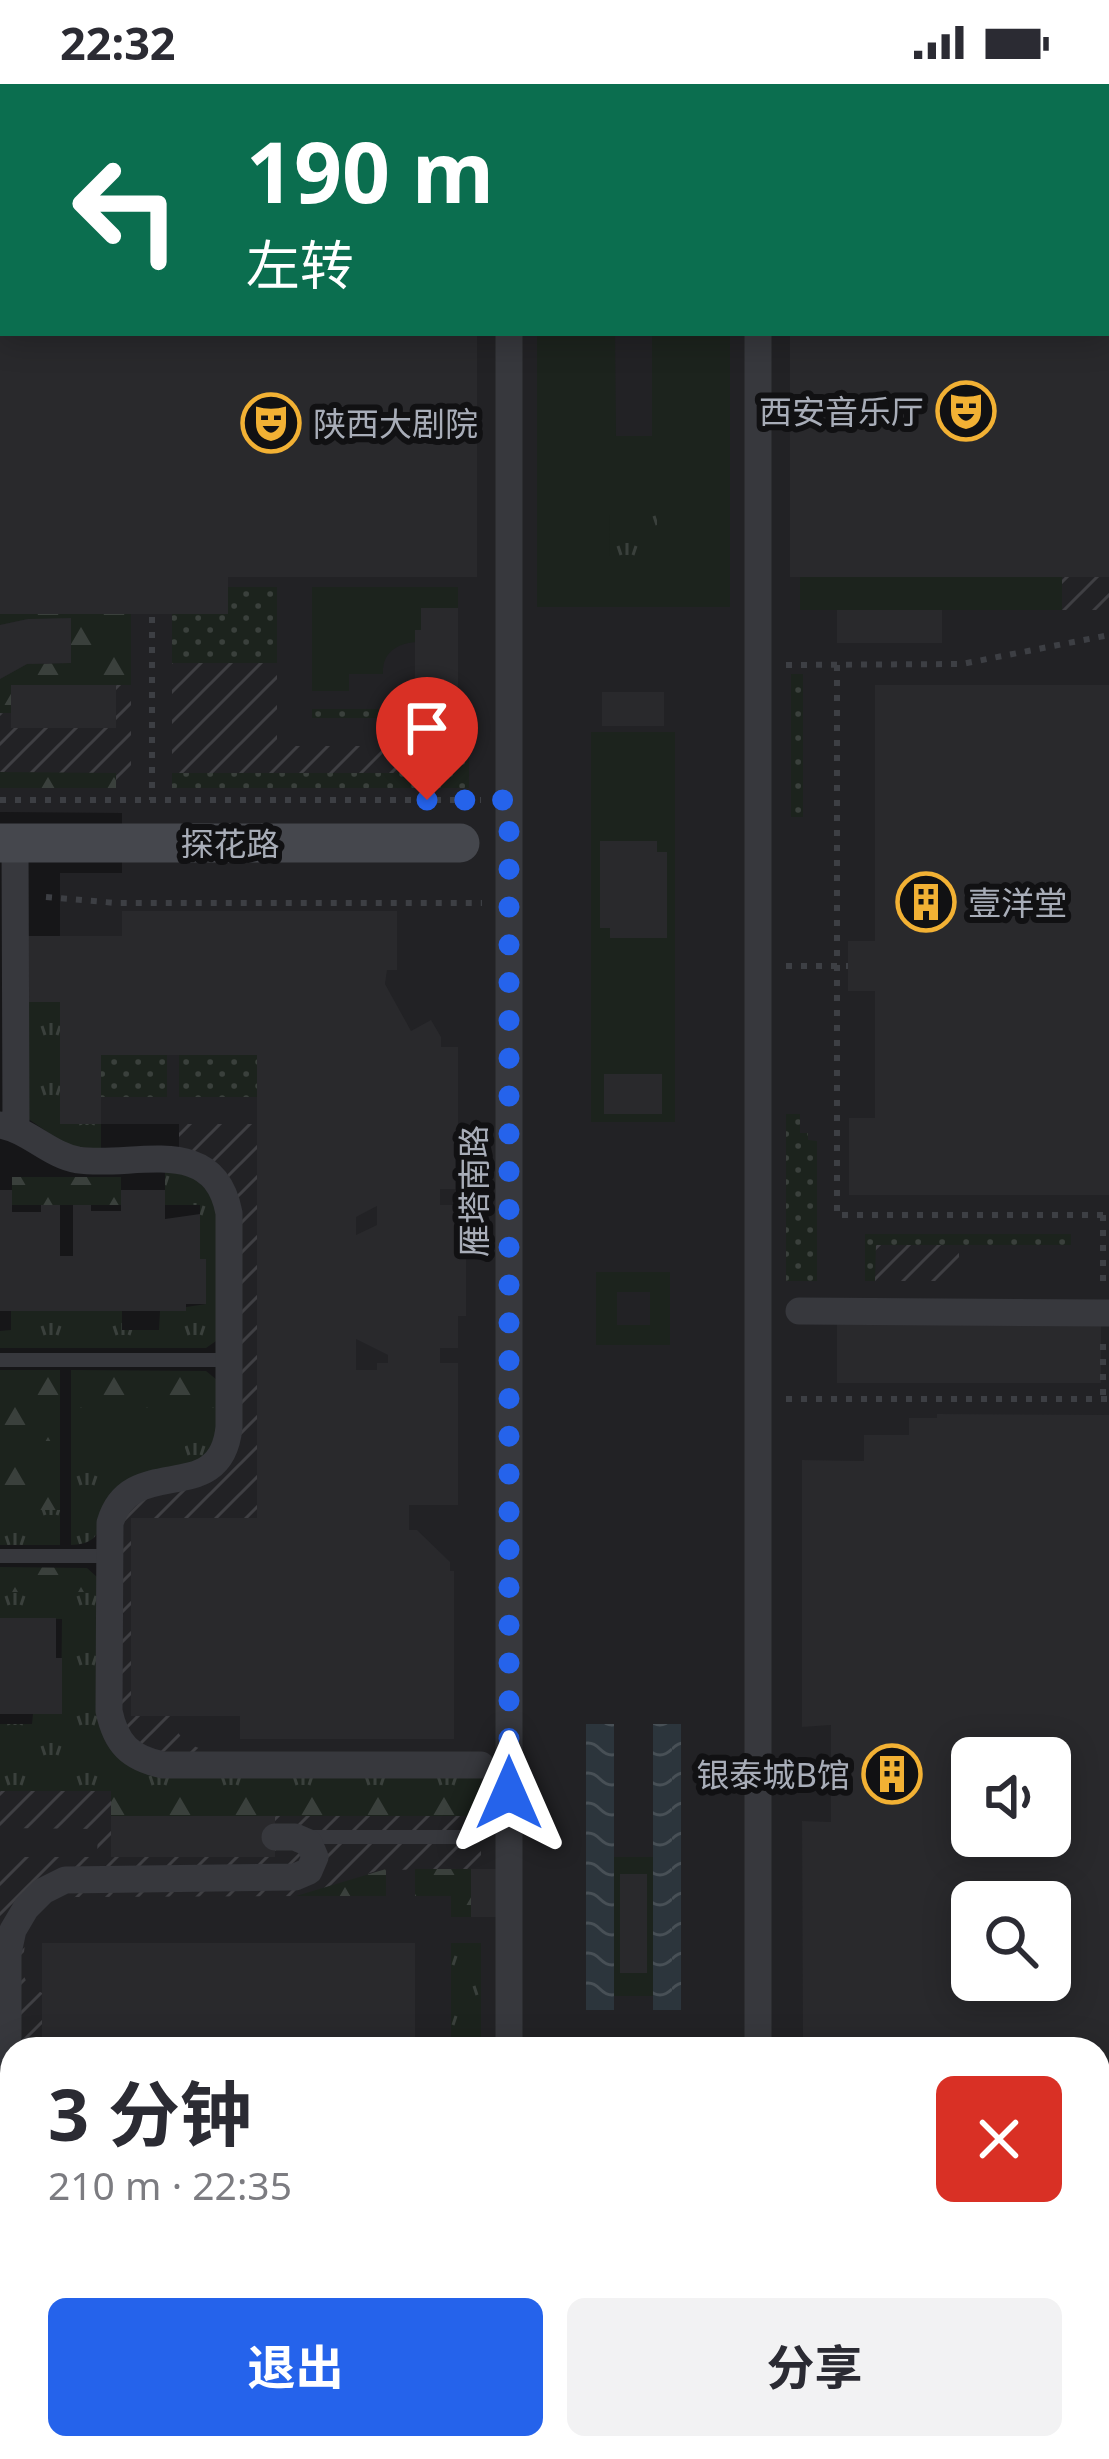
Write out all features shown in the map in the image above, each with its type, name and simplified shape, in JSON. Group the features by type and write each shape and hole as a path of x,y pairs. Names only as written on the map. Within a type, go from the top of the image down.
{"street":[{"name":"雁塔南路","path":"509,336 509,2037"},
{"path":"758,336 758,2037"},
{"path":"7,843 15,895 8,1126 71,1158 196,1164 214,1176 225,1192 229,1213 228,1437 220,1456 196,1476 152,1481 124,1496 110,1523 109,1712 113,1732 124,1749 141,1761 163,1765 481,1765"},
{"name":"探花路","path":"7,843 460,843"},
{"path":"799,1311 1109,1312"},
{"path":"8,2037 8,1953 13,1930 37,1895 72,1878 303,1875 314,1864 314,1849 285,1837"}],"lane":[{"path":"0,1360 229,1360"},
{"path":"0,1556 109,1556"},
{"path":"285,1837 475,1837"}],"path":[{"path":"152,617 152,843"},
{"path":"758,665 962,664 1109,635"},
{"path":"838,665 838,1215 1109,1215"},
{"path":"0,800 509,800"},
{"path":"15,895 116,903 509,903"},
{"path":"758,966 848,966"},
{"path":"758,1399 1109,1399"}],"shaded area":[{"path":"0,336 1109,336 1109,2037 0,2037 0,1791 82,1791 131,1506 245,1506 244,1124 60,1124 60,873 122,873 122,813 0,812"},
{"path":"1062,577 1109,577 1109,610 1062,610"},
{"path":"172,663 277,663 277,746 397,746 397,773 172,773"},
{"path":"116,685 131,685 131,788 116,788 116,774 0,772 0,713 116,728"},
{"path":"179,1124 257,1124 257,1518 131,1519 176,1730 186,1743 214,1754 147,1751 122,1723 121,1526 125,1514 151,1492 200,1486 240,1217 236,1190 227,1174 208,1157 179,1149"},
{"path":"875,1245 959,1245 959,1281 875,1281"},
{"path":"0,1791 111,1791 112,1857 275,1857 275,1816 481,1816 481,1869 379,1870 300,1896 75,1897 52,1907 33,1925 25,1943 22,1972 28,1985 42,1993 42,2037 0,2037 0,1857 97,1857 98,1829 0,1828"}],"green space":[{"path":"537,336 615,336 616,436 652,436 652,336 730,336 730,607 537,607","holes":["609,515 657,515 657,556 610,556"]},
{"path":"609,515 658,515 658,556 609,556"},
{"path":"800,577 1062,577 1062,610 800,610"},
{"path":"228,587 277,587 277,663 172,663 172,614 227,614"},
{"path":"312,587 458,587 458,608 421,608 421,630 415,630 415,642 392,651 383,674 349,674 349,691 312,691"},
{"path":"0,614 131,614 131,685 12,685 11,713 0,713 0,679 27,664 71,663 71,619 28,619 0,625"},
{"path":"791,674 803,674 803,817 791,817"},
{"path":"312,709 422,709 423,718 469,718 469,788 172,788 172,773 397,773 397,718 312,718"},
{"path":"591,732 675,732 675,1122 591,1122","holes":["600,842 656,842 657,852 667,852 610,928 600,927","604,1074 662,1074 662,1113 605,1114"]},
{"path":"0,772 116,773 116,788 0,788"},
{"path":"26,1002 60,1002 61,1124 101,1124 101,1149 68,1146 27,1118"},
{"path":"101,1055 167,1055 167,1097 101,1097"},
{"path":"179,1055 257,1055 257,1097 179,1097"},
{"path":"786,1114 800,1114 800,1133 817,1141 817,1281 786,1281"},
{"path":"165,1171 192,1174 217,1202 216,1341 206,1348 0,1348 0,1331 11,1330 11,1311 122,1311 122,1330 159,1330 160,1311 206,1304 200,1205 165,1205"},
{"path":"12,1177 121,1177 121,1205 12,1205"},
{"path":"865,1234 1071,1234 1071,1245 876,1245 875,1281 865,1281"},
{"path":"596,1272 670,1272 670,1345 596,1345","holes":["617,1292 650,1292 650,1325 617,1325"]},
{"path":"0,1370 60,1370 60,1441 0,1441"},
{"path":"71,1370 206,1371 217,1380 218,1408 71,1408"},
{"path":"71,1408 185,1408 185,1463 71,1463"},
{"path":"185,1408 218,1408 215,1442 206,1456 120,1485 99,1531 84,1543 71,1545 71,1463 184,1463"},
{"path":"0,1441 60,1441 60,1463 0,1463"},
{"path":"0,1463 60,1463 60,1510 0,1510"},
{"path":"0,1510 60,1510 60,1545 0,1545"},
{"path":"0,1567 87,1568 98,1578 98,1592 0,1592"},
{"path":"0,1592 98,1592 101,1730 113,1753 136,1770 481,1776 481,1791 0,1791 0,1724 32,1724 33,1714 61,1713 62,1619 0,1618"},
{"path":"111,1791 481,1791 481,1816 111,1816"},
{"path":"614,1857 653,1857 653,1996 614,1996","holes":["621,1874 647,1875 646,1973 620,1972"]},
{"path":"386,1869 386,1896 296,1896"},
{"path":"415,1869 471,1869 471,1917 451,1917 451,1896 415,1896"},
{"path":"451,1943 481,1943 481,2037 451,2037"}],"water":[{"path":"586,1724 614,1724 614,2010 586,2010"},
{"path":"653,1724 681,1724 681,2010 653,2010"}],"building":[{"path":"0,336 477,336 477,577 228,577 228,614 0,614"},
{"path":"790,336 1109,336 1109,577 790,577"},
{"path":"421,608 458,608 458,691 415,691 415,630 421,630"},
{"path":"837,610 942,610 942,643 837,643"},
{"path":"71,618 71,663 27,664 0,679 0,625"},
{"path":"11,685 116,685 116,728 11,728"},
{"path":"875,685 1109,685 1109,1195 849,1195 849,1118 875,1118 875,991 848,991 848,941 875,941"},
{"path":"602,692 664,692 664,726 602,726"},
{"path":"600,841 657,841 657,852 667,852 667,938 610,938 610,928 600,928"},
{"path":"122,911 397,911 397,970 387,970 385,984 411,1031 431,1020 441,1047 458,1047 458,1189 440,1189 440,1205 458,1205 458,1234 466,1234 466,1316 458,1316 458,1348 440,1348 440,1363 458,1363 458,1505 409,1505 409,1530 417,1530 454,1571 454,1739 240,1739 240,1716 131,1716 131,1518 257,1518 257,1055 101,1055 101,1124 60,1124 60,1002 26,1002 26,936 122,936","holes":["377,1206 377,1225 356,1235 356,1217","356,1339 388,1355 388,1363 377,1363 377,1370 356,1370"]},
{"path":"604,1074 662,1074 662,1114 604,1114"},
{"path":"0,1190 12,1190 12,1212 41,1212 41,1205 60,1205 60,1256 73,1256 73,1205 91,1205 91,1211 121,1211 121,1190 165,1190 165,1219 200,1214 206,1304 186,1304 186,1311 0,1311"},
{"path":"837,1316 1101,1316 1101,1383 837,1383"},
{"path":"937,1414 1109,1415 1109,2037 803,2037 802,1821 831,1822 831,1725 802,1727 802,1460 864,1461 864,1435 909,1435 909,1418 937,1418"},
{"path":"0,1618 56,1618 62,1714 0,1714"},
{"path":"111,1816 275,1816 275,1857 111,1857"},
{"path":"471,1869 497,1869 497,1917 471,1917"},
{"path":"620,1874 647,1874 647,1973 620,1973"},
{"path":"42,1943 415,1943 415,2037 42,2037"}],"place":[{"name":"西安音乐厅","path":"966,411"},
{"name":"陕西大剧院","path":"271,423"},
{"name":"壹洋堂","path":"926,902"},
{"name":"银泰城B馆","path":"892,1774"}],"route":[{"path":"427,800 509,800 509,1793"}]}
